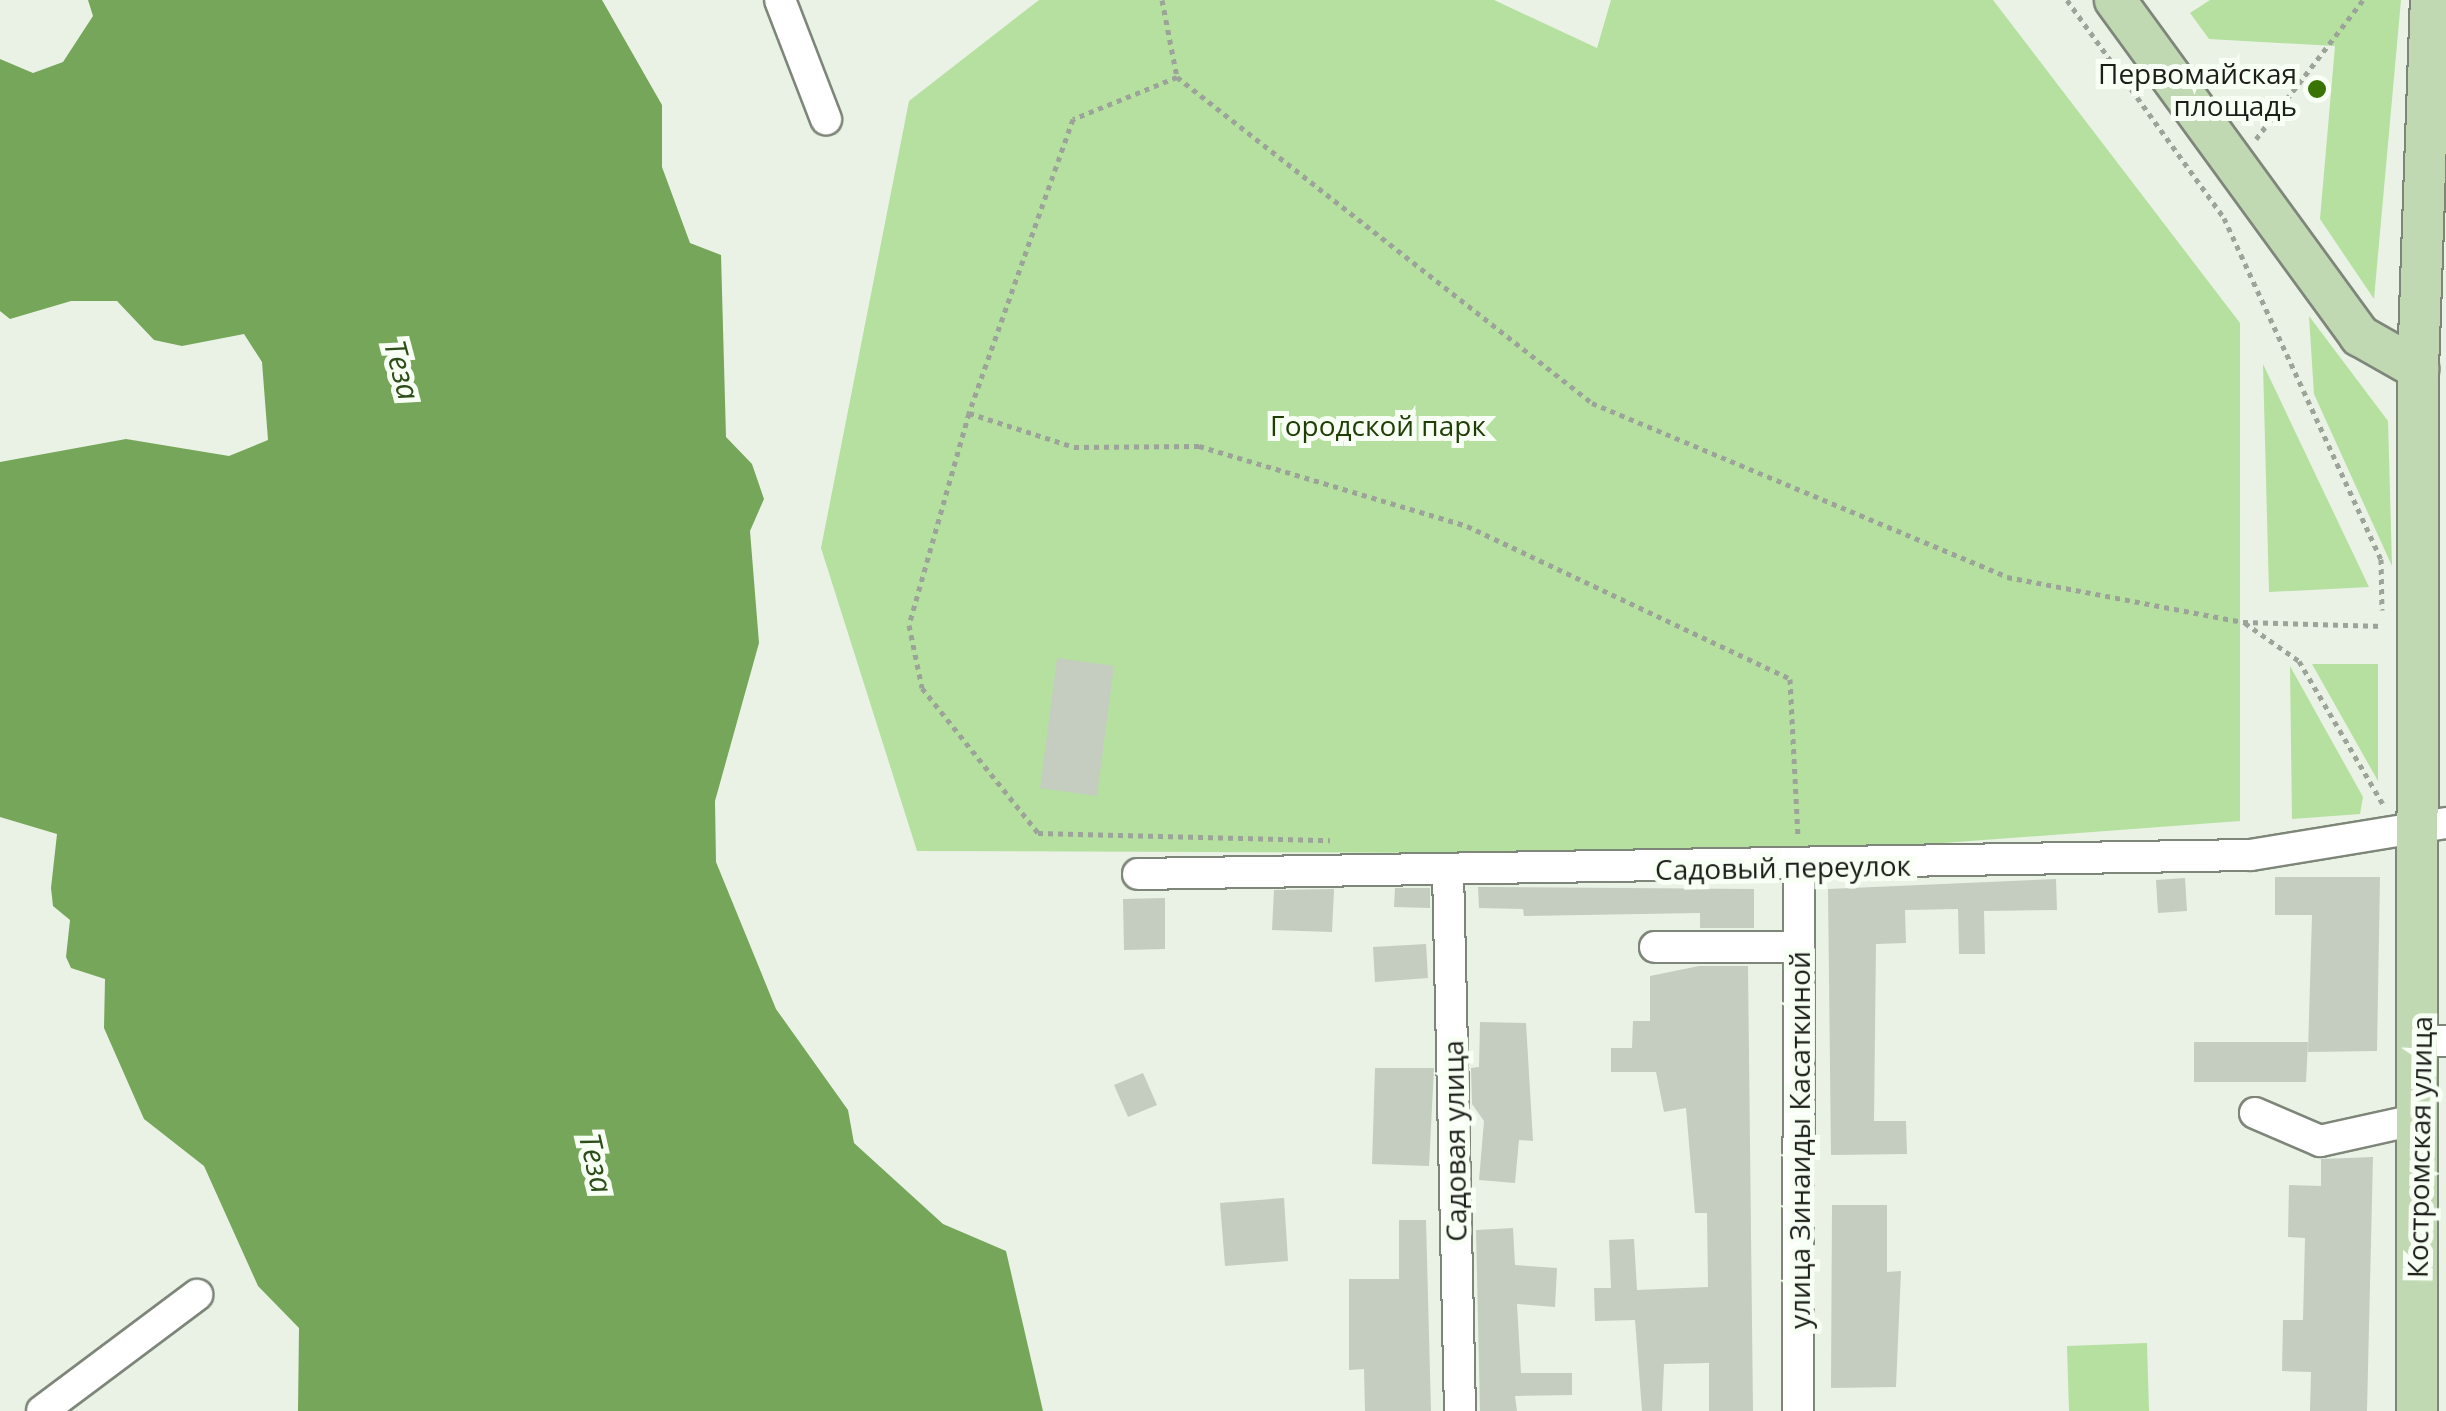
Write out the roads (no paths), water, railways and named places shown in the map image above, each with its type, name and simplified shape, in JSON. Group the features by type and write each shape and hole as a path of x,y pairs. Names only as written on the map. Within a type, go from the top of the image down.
{"main road":[{"path":"2116,0 2220,178 2360,336 2418,369"},
{"path":"2431,0 2418,369 2435,823"},
{"name":"Костромская улица","path":"2416,1411 2431,1352 2419,1118 2433,1041 2435,823"}],"street":[{"path":"780,0 826,118"},
{"name":"Садовый переулок","path":"1138,874 1800,868 2251,855 2435,823"},
{"name":"улица Зинаиды Касаткиной","path":"1798,1411 1800,868"},
{"name":"Садовая улица","path":"1448,870 1460,1411"},
{"path":"1655,947 1799,947"},
{"path":"2255,1113 2320,1140 2419,1118"},
{"path":"42,1411 197,1295"}],"water":[{"name":"Теза","path":"88,0 602,0 662,105 662,167 690,243 721,255 726,437 752,464 764,499 750,531 759,643 715,801 716,862 776,1009 848,1110 854,1143 943,1224 1006,1251 1043,1411 298,1411 299,1328 258,1286 204,1166 144,1119 104,1028 105,979 71,968 66,957 70,920 53,906 51,888 57,834 0,817 0,462 126,439 229,456 268,440 262,362 244,334 182,346 154,340 117,301 71,301 10,319 0,311 0,59 33,73 63,62 93,16"}],"place":[{"name":"Первомайская площадь","path":"2317,89"}],"park label":[{"name":"Городской парк","path":"1378,425"}]}
